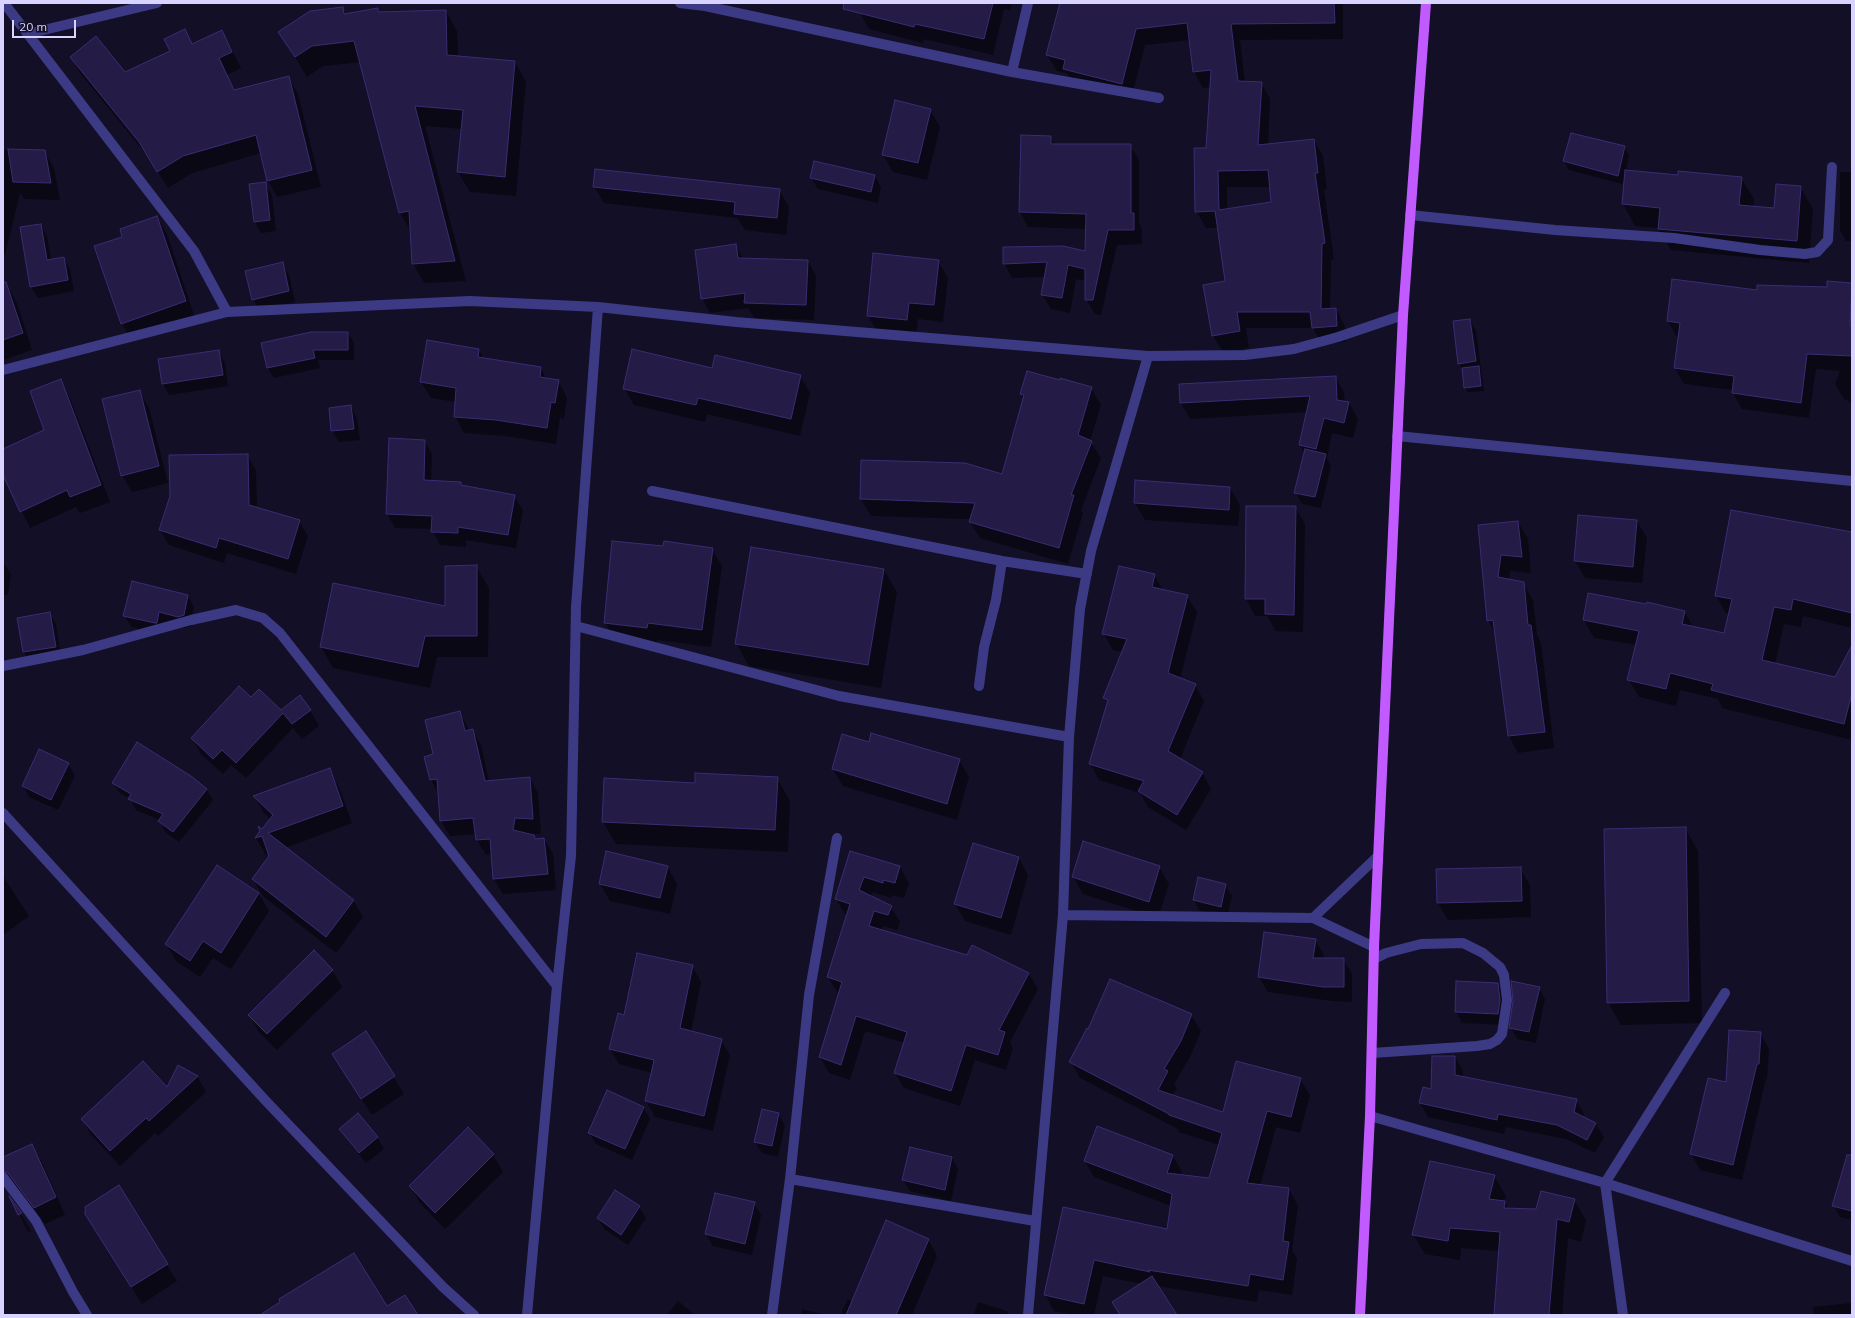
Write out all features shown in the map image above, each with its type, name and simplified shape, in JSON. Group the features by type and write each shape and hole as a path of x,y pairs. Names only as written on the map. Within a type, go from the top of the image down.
{"main road":[{"path":"1360,1315 1370,1116 1374,947 1403,315 1426,3"}],"street":[{"path":"4,3 194,251 227,312"},
{"path":"27,34 157,3"},
{"path":"680,3 705,6 1012,72 1159,98"},
{"path":"1012,72 1028,3"},
{"path":"1410,215 1555,230 1674,238 1805,254 1817,252 1828,240 1832,167"},
{"path":"3,370 227,312 470,301 598,308 736,322 1148,356 1244,355 1294,349 1338,337 1403,315"},
{"path":"527,1315 557,986 571,856 576,626 598,308"},
{"path":"1028,1315 1035,1221 1064,915 1069,737 1080,609 1091,551 1148,356"},
{"path":"1397,436 1852,481"},
{"path":"652,491 1002,561 1086,574"},
{"path":"979,686 984,646 996,600 1002,561"},
{"path":"3,666 83,650 191,620 236,610 263,618 280,633 557,986"},
{"path":"576,626 839,696 1069,737"},
{"path":"3,813 265,1100 443,1287 474,1315"},
{"path":"772,1315 790,1179 808,994 838,838"},
{"path":"1313,918 1378,856"},
{"path":"1064,915 1313,918 1374,947"},
{"path":"1372,1054 1490,1044 1497,1040 1502,1034 1506,1017 1507,1000 1504,975 1500,967 1483,953 1463,943 1421,944 1386,953 1374,959"},
{"path":"1623,1315 1605,1183 1725,993"},
{"path":"1370,1116 1605,1183 1852,1261"},
{"path":"3,1177 36,1221 73,1292 87,1315"},
{"path":"790,1179 1035,1221"}],"building":[{"path":"844,3 993,3 984,39 915,24 914,27 843,9"},
{"path":"1060,3 1334,3 1335,23 1231,24 1238,81 1262,82 1258,145 1314,139 1318,173 1315,173 1325,243 1322,244 1321,309 1336,308 1337,326 1312,328 1310,312 1237,312 1240,331 1212,336 1203,285 1225,281 1215,211 1195,212 1194,148 1206,148 1211,70 1193,72 1187,23 1136,29 1122,84 1063,69 1065,60 1046,55","holes":["1268,170 1271,202 1219,210 1218,171"]},
{"path":"343,7 344,14 378,8 378,12 446,10 447,55 515,61 505,177 457,172 463,110 415,106 455,261 412,264 409,211 399,213 354,41 312,46 295,57 278,32 310,11"},
{"path":"185,29 192,44 222,30 232,52 219,58 234,90 289,76 312,170 267,181 256,135 183,156 157,172 139,142 70,57 96,36 125,72 170,51 164,39"},
{"path":"895,100 931,109 918,163 882,155"},
{"path":"1571,133 1625,146 1618,176 1563,161"},
{"path":"1021,135 1051,136 1051,144 1131,144 1131,213 1134,213 1134,230 1108,230 1093,300 1085,300 1085,269 1068,265 1062,298 1041,295 1047,262 1003,264 1003,247 1063,246 1085,251 1086,214 1019,212"},
{"path":"8,149 45,150 51,183 13,182"},
{"path":"814,161 875,175 871,192 810,178"},
{"path":"595,169 780,189 777,218 734,214 735,202 593,187"},
{"path":"1625,170 1678,175 1678,171 1742,177 1739,205 1774,208 1776,184 1801,186 1797,241 1658,229 1660,208 1622,204"},
{"path":"266,182 270,220 254,222 249,184"},
{"path":"157,216 186,301 121,324 94,246 122,237 120,229"},
{"path":"41,224 47,260 64,257 68,280 30,287 20,227"},
{"path":"736,244 738,258 808,260 806,305 744,303 745,293 701,299 695,250"},
{"path":"873,253 939,260 934,305 909,303 907,320 867,316"},
{"path":"283,262 289,291 252,300 245,271"},
{"path":"1672,279 1757,290 1757,285 1827,287 1827,281 1852,283 1850,326 1852,326 1852,356 1807,354 1801,403 1732,393 1734,376 1674,368 1680,323 1667,321"},
{"path":"3,282 6,282 23,333 3,340"},
{"path":"1470,319 1476,361 1458,364 1453,321"},
{"path":"311,332 348,332 348,350 313,350 315,358 267,368 261,343"},
{"path":"427,340 479,349 478,357 541,367 540,377 559,380 555,403 551,402 547,428 496,420 454,417 456,388 420,382"},
{"path":"632,349 712,368 715,355 801,375 791,419 698,398 696,405 623,389"},
{"path":"219,350 223,375 162,384 158,359"},
{"path":"1479,366 1481,386 1464,388 1462,368"},
{"path":"1027,371 1092,387 1078,435 1092,441 1071,495 1074,495 1059,548 969,522 975,503 860,499 861,460 965,463 1002,474 1024,395 1020,394"},
{"path":"1336,376 1337,400 1349,402 1344,423 1324,418 1316,449 1299,445 1310,396 1180,403 1179,384"},
{"path":"61,379 101,485 70,497 67,490 20,512 3,475 3,449 44,430 30,391"},
{"path":"140,390 159,466 121,476 102,399"},
{"path":"351,405 354,429 331,431 329,408"},
{"path":"389,438 425,440 424,480 461,482 461,485 515,495 508,535 458,527 458,533 431,532 432,516 386,514"},
{"path":"1305,449 1326,454 1315,497 1294,493"},
{"path":"248,454 249,505 300,520 288,559 219,538 216,548 159,530 170,496 169,455"},
{"path":"1135,480 1230,487 1229,510 1134,503"},
{"path":"1246,506 1296,506 1294,615 1265,614 1265,599 1245,599"},
{"path":"1731,510 1852,532 1852,613 1793,599 1791,610 1774,607 1762,660 1835,677 1852,645 1852,693 1844,724 1711,690 1713,684 1670,673 1666,689 1627,680 1639,631 1583,620 1588,593 1646,604 1647,602 1685,611 1682,624 1724,633 1732,599 1715,596"},
{"path":"1578,515 1637,520 1633,567 1574,561"},
{"path":"1518,521 1522,557 1501,555 1498,577 1524,582 1528,625 1531,625 1545,732 1508,736 1493,620 1487,621 1478,525"},
{"path":"612,541 663,546 664,541 713,548 702,630 648,623 647,628 604,623"},
{"path":"751,547 884,569 868,665 735,644"},
{"path":"477,565 477,636 425,636 418,667 320,647 333,583 445,606 445,566"},
{"path":"1119,566 1155,574 1152,587 1188,595 1168,673 1196,684 1168,751 1203,772 1177,815 1138,791 1144,781 1089,764 1108,700 1103,698 1127,639 1102,634"},
{"path":"132,581 188,595 184,615 178,617 159,612 157,623 123,616"},
{"path":"50,612 56,647 23,652 17,618"},
{"path":"239,686 251,697 259,689 281,710 300,695 311,710 292,724 283,713 236,763 222,750 213,759 191,738"},
{"path":"460,711 465,731 473,729 485,781 530,777 533,819 515,818 513,830 534,835 535,839 544,838 548,874 493,879 490,839 476,840 473,818 440,821 437,779 430,780 424,757 433,754 425,720"},
{"path":"871,733 960,759 947,804 832,769 842,734 869,742"},
{"path":"137,742 191,776 207,789 173,832 158,821 163,814 128,799 131,794 112,783"},
{"path":"39,749 69,763 51,800 22,786"},
{"path":"330,768 343,806 268,833 354,900 326,937 252,879 269,856 262,836 255,838 260,831 258,826 262,829 273,815 253,796"},
{"path":"695,773 778,777 775,830 602,822 604,778 695,783"},
{"path":"1686,827 1689,1001 1607,1003 1604,829"},
{"path":"1083,841 1160,866 1149,902 1072,877"},
{"path":"973,843 1019,857 1001,918 954,904"},
{"path":"606,851 668,866 660,898 599,884"},
{"path":"850,851 900,866 895,883 883,880 883,883 864,877 859,890 892,906 888,915 874,911 869,926 967,955 972,945 1029,973 999,1030 1005,1032 998,1055 966,1045 951,1091 894,1073 907,1032 856,1016 841,1065 819,1057 842,982 827,977 850,904 835,899"},
{"path":"217,865 259,893 221,953 203,941 190,961 165,944"},
{"path":"1521,867 1522,901 1437,903 1436,869"},
{"path":"1198,877 1226,884 1221,907 1193,900"},
{"path":"1264,932 1316,939 1313,958 1344,958 1344,987 1323,987 1258,977"},
{"path":"314,950 333,970 267,1034 248,1015"},
{"path":"637,953 693,965 680,1028 722,1039 704,1116 645,1101 654,1060 609,1049 618,1013 624,1015"},
{"path":"1110,979 1192,1014 1181,1041 1164,1069 1168,1071 1158,1090 1223,1112 1236,1061 1301,1078 1291,1117 1267,1111 1247,1183 1289,1188 1283,1241 1289,1242 1283,1280 1250,1274 1248,1286 1148,1270 1150,1272 1094,1260 1084,1304 1044,1295 1063,1207 1167,1229 1172,1194 1084,1161 1097,1126 1173,1155 1167,1173 1209,1178 1222,1133 1169,1115 1069,1062 1087,1028 1088,1029"},
{"path":"1456,981 1498,983 1500,1000 1498,1014 1455,1012"},
{"path":"1511,981 1540,987 1529,1032 1509,1028 1513,1001"},
{"path":"1729,1030 1761,1032 1759,1064 1757,1064 1733,1165 1690,1154 1708,1078 1726,1082"},
{"path":"366,1031 395,1076 361,1099 332,1054"},
{"path":"1432,1056 1455,1056 1455,1075 1577,1099 1574,1112 1596,1123 1587,1140 1557,1125 1498,1114 1497,1120 1419,1103 1423,1087 1431,1089"},
{"path":"143,1061 167,1087 178,1065 198,1076 149,1121 146,1118 110,1151 81,1119"},
{"path":"607,1090 644,1107 625,1149 588,1133"},
{"path":"762,1109 779,1113 772,1146 754,1142"},
{"path":"358,1113 378,1137 359,1153 339,1129"},
{"path":"468,1127 494,1154 435,1213 409,1186"},
{"path":"32,1144 56,1197 34,1208 8,1173 3,1171 3,1157"},
{"path":"910,1147 952,1157 945,1190 902,1180"},
{"path":"1847,1155 1852,1155 1852,1211 1832,1206"},
{"path":"1430,1161 1495,1175 1489,1199 1505,1201 1504,1208 1536,1209 1541,1191 1575,1199 1569,1222 1557,1219 1549,1315 1494,1315 1500,1232 1450,1228 1448,1241 1412,1235"},
{"path":"119,1185 168,1264 131,1287 85,1214 85,1207"},
{"path":"615,1190 640,1206 621,1235 597,1218"},
{"path":"715,1193 755,1202 745,1244 705,1234"},
{"path":"9,1196 22,1213 18,1215"},
{"path":"886,1220 929,1239 896,1315 846,1315"},
{"path":"354,1253 387,1306 405,1295 418,1315 260,1315 280,1302 279,1299"},
{"path":"1152,1276 1177,1315 1120,1315 1112,1302"}]}
